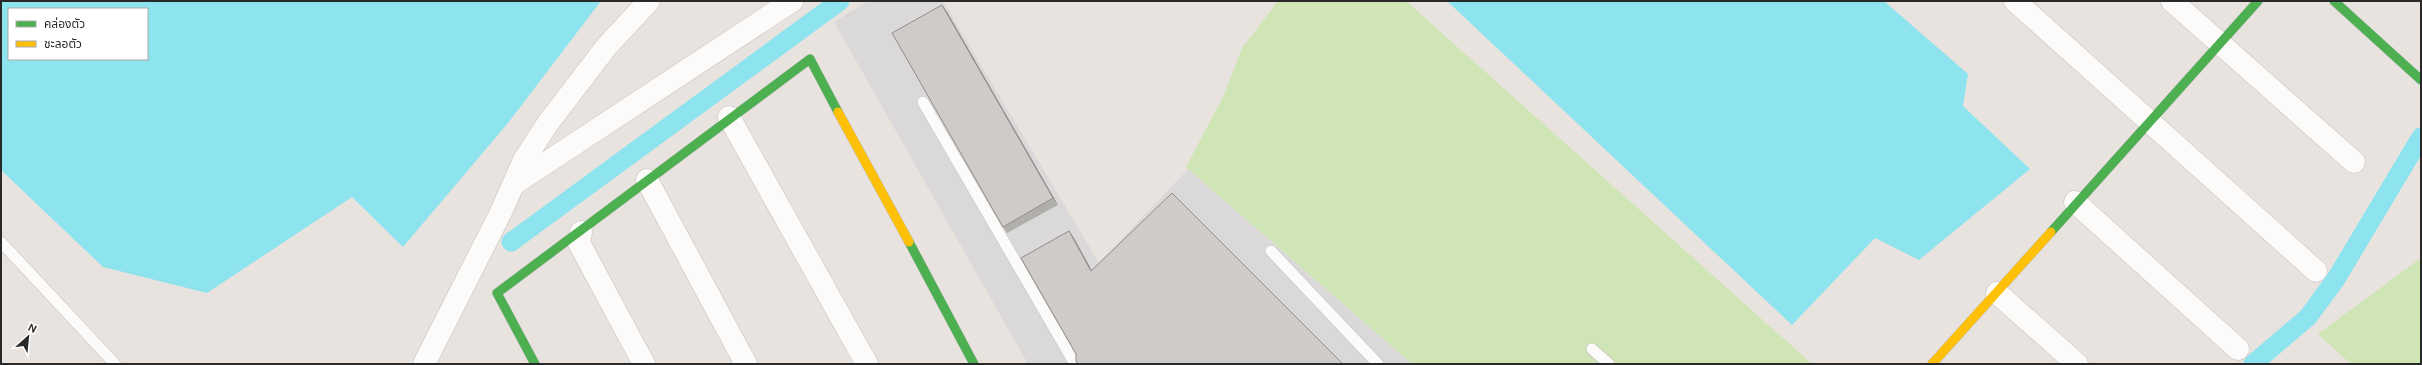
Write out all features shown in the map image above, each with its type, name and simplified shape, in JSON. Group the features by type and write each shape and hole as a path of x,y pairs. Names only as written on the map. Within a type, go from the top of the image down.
{"street":[{"path":"424,364 514,184 524,160 548,123 607,46 649,1"},
{"path":"514,184 792,1"},
{"path":"2015,1 2316,271"},
{"path":"2172,1 2354,162"},
{"path":"1932,364 2075,202 2221,45 2258,1"},
{"path":"2334,1 2421,80"},
{"path":"535,364 497,293 581,232 729,117 810,59 974,364"},
{"path":"729,117 867,364"},
{"path":"647,180 746,364"},
{"path":"2075,202 2238,349"},
{"path":"581,232 579,243 644,364"},
{"path":"1996,293 2077,364"}],"lane":[{"path":"924,102 1075,364"},
{"path":"1,242 115,364"},
{"path":"1271,251 1378,364"},
{"path":"1592,349 1609,364"}],"shaded area":[{"path":"868,1 943,1 1099,263 1188,169 1412,364 1028,364 834,22"}],"green space":[{"path":"1278,1 1406,1 1812,364 1412,364 1186,167 1224,95 1242,48"},
{"path":"2421,258 2421,364 2351,364 2318,334"}],"water":[{"path":"1,1 601,1 508,123 403,247 352,197 207,293 103,267 1,170"},
{"path":"1447,1 1884,1 1968,74 1963,106 2030,169 1919,260 1875,238 1792,325"}],"building":[{"path":"942,5 1053,198 1003,227 892,33"},
{"path":"1172,193 1343,364 1078,364 1076,361 1076,354 1021,258 1069,231 1091,271"}],"waterway":[{"path":"511,242 840,1"},
{"path":"2253,364 2308,317 2336,279 2421,137"}],"traffic: fast":[{"path":"2051,232 2258,1"},
{"path":"2334,1 2421,80"},
{"path":"535,364 497,293 810,59 838,112"},
{"path":"909,242 974,364"}],"traffic: slow":[{"path":"838,112 909,242"},
{"path":"1932,364 2051,232"}]}
